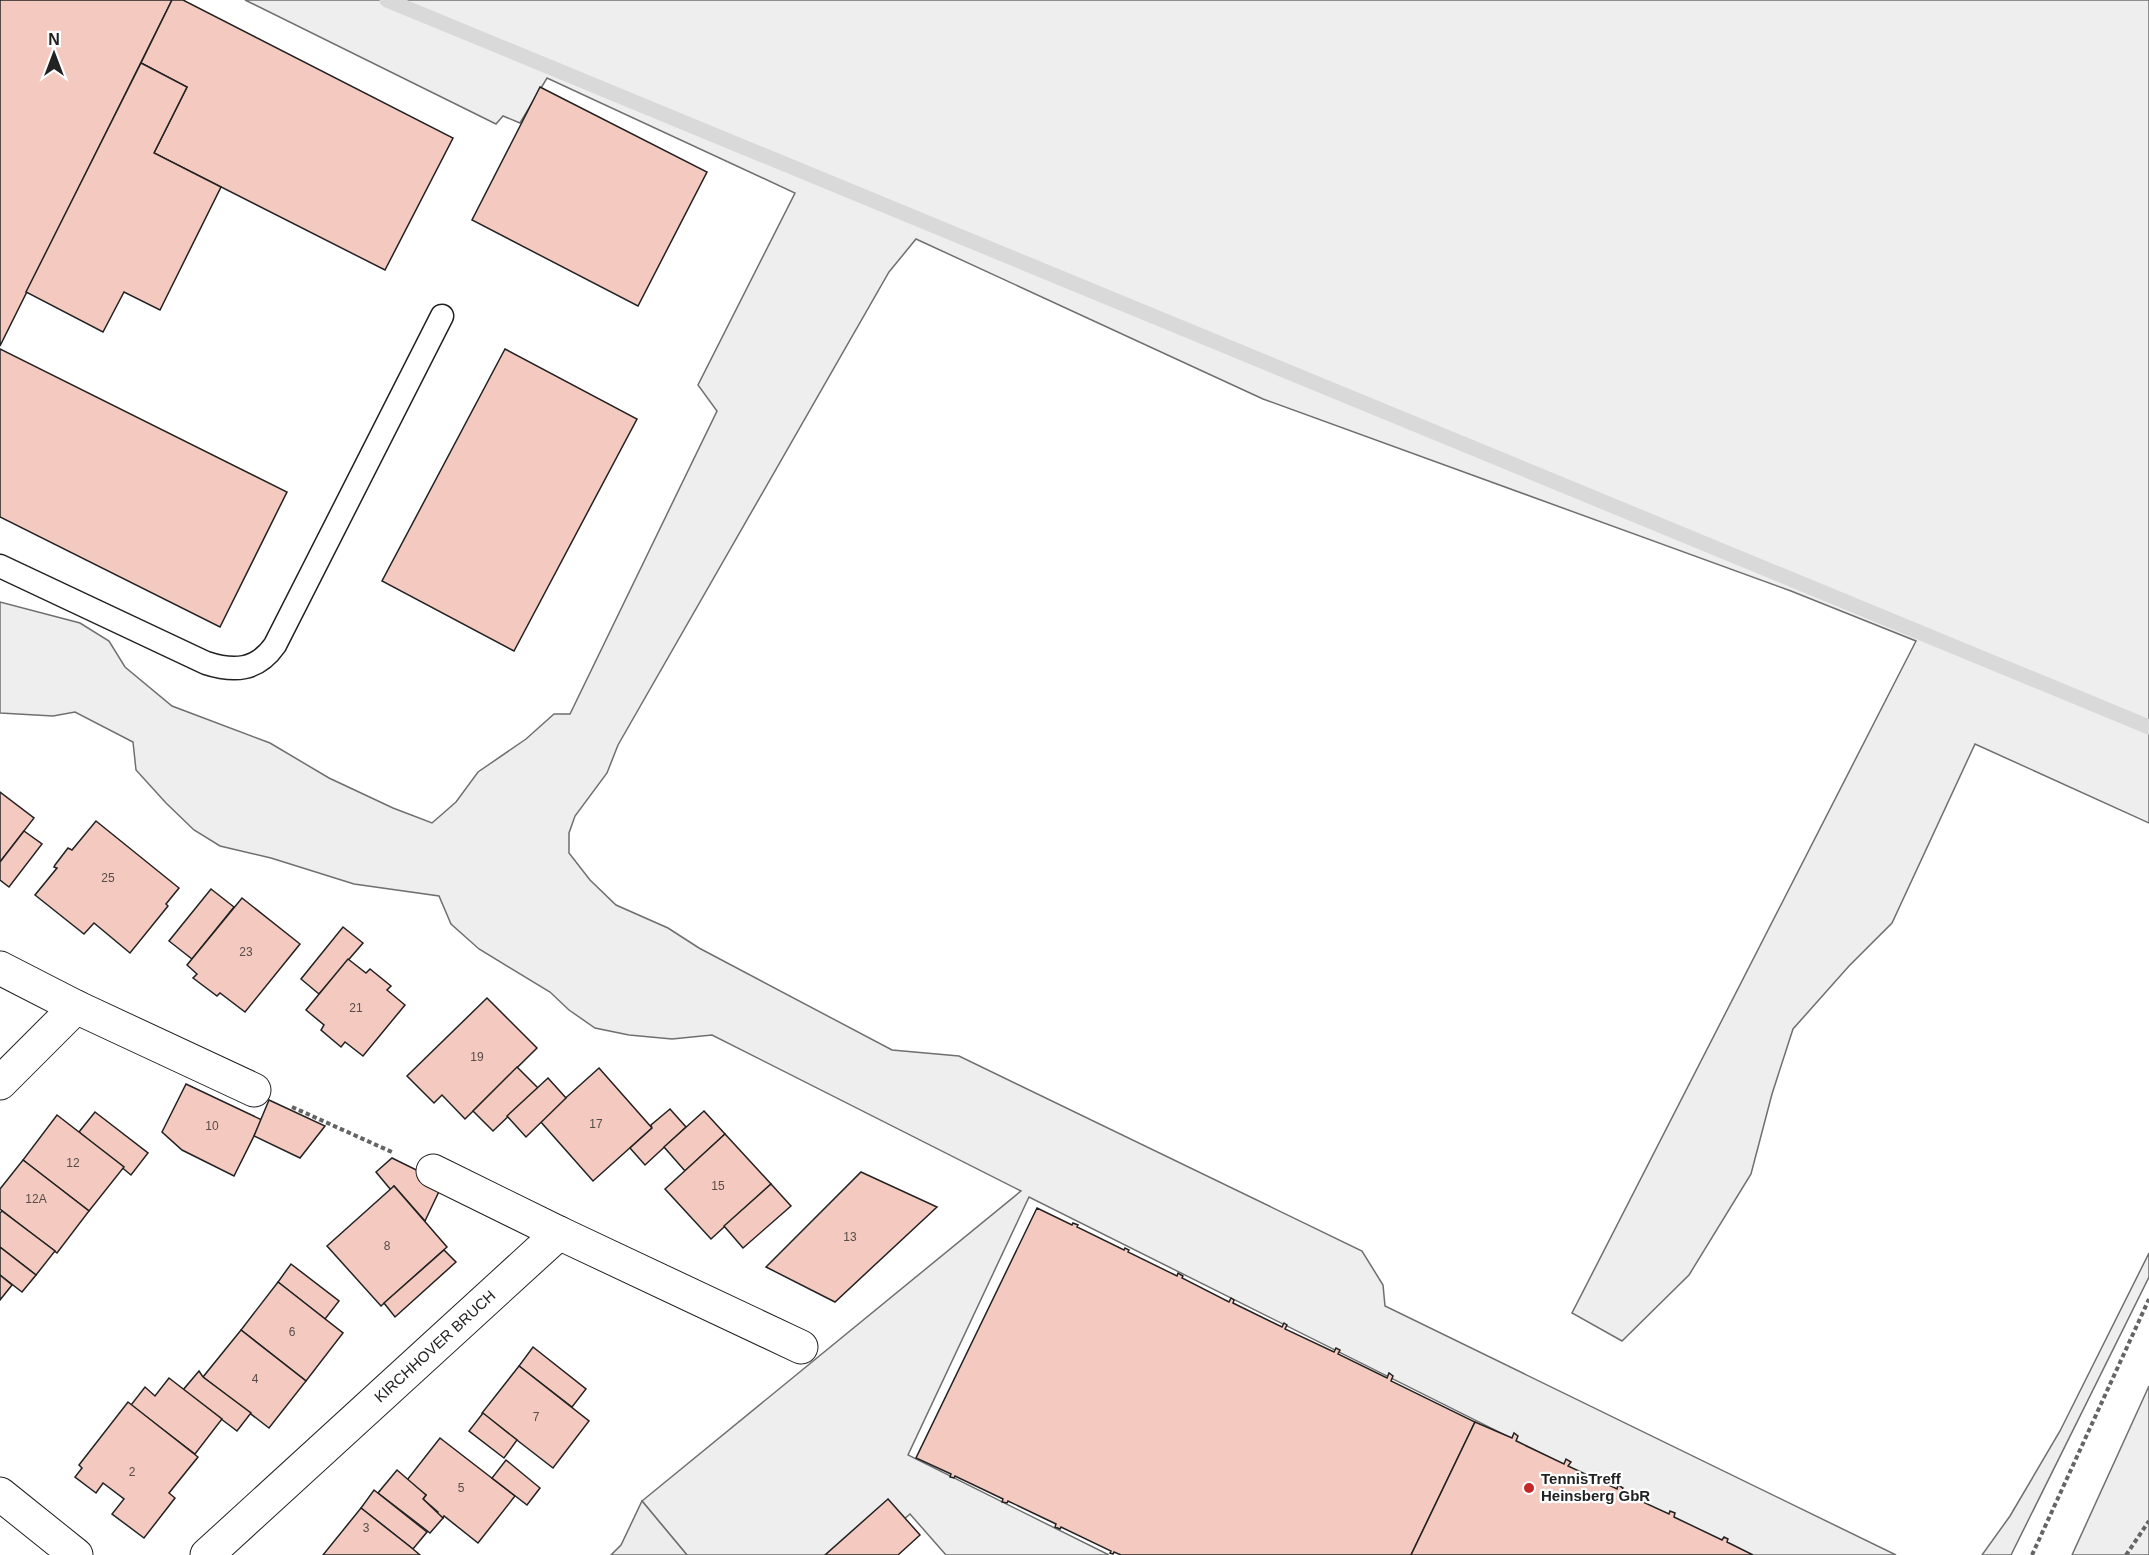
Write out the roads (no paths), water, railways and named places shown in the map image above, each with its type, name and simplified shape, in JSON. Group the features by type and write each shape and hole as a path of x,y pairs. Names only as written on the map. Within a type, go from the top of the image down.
{"street":[{"path":"0,968 76,1007 254,1090"},
{"path":"0,1083 76,1007"},
{"path":"433,1171 801,1347"},
{"name":"KIRCHHOVER BRUCH","path":"207,1555 559,1233"},
{"path":"0,1494 76,1555"}],"lane":[{"path":"0,566 206,663 222,668 239,669 268,656 442,316"}],"waterway":[{"path":"387,0 2149,727"}],"place":[{"name":"TennisTreff Heinsberg GbR","path":"1529,1488"}]}
